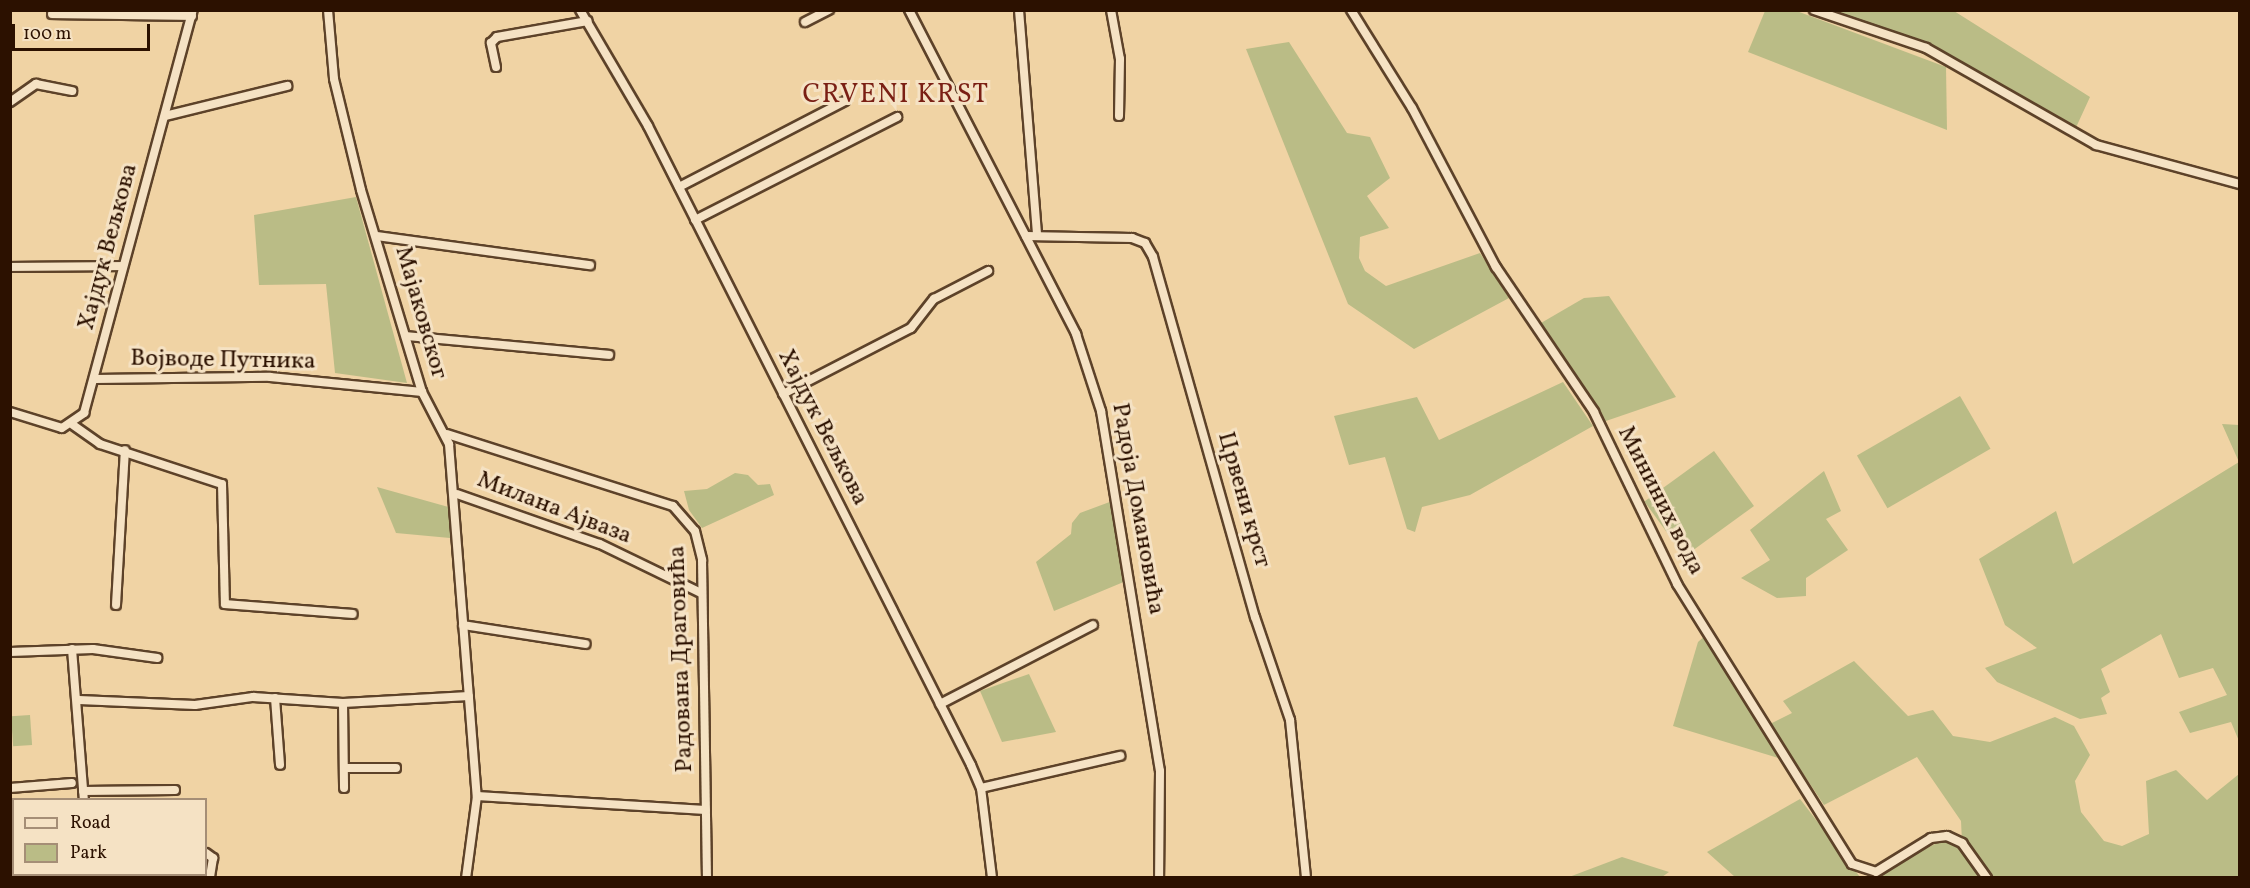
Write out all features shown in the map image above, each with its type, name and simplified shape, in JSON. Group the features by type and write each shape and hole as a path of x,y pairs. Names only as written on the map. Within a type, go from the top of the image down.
{"street":[{"name":"Мајаковског","path":"328,10 334,79 422,392 447,434 457,494 463,625 477,796 466,878"},
{"name":"Хајдук Вељкова","path":"580,10 679,187 981,788 992,878"},
{"path":"806,22 829,10"},
{"name":"Радоја Домановића","path":"909,10 1076,334 1113,457 1160,771 1159,878"},
{"path":"1019,10 1037,234"},
{"path":"1111,10 1120,59 1119,116"},
{"name":"Мининих вода","path":"1351,10 1418,118 1496,267 1594,412 1677,584 1852,864 1876,872 1931,838 1947,836 1962,843 1987,878"},
{"path":"1815,10 1926,48 2096,145 2240,184"},
{"path":"52,14 193,13"},
{"name":"Хајдук Вељкова","path":"73,425 84,413 193,13"},
{"path":"496,67 491,43 497,38 588,21"},
{"path":"10,102 36,84 72,91"},
{"path":"165,116 287,86"},
{"path":"679,187 845,101"},
{"path":"695,220 897,117"},
{"name":"Црвени крст","path":"1026,236 1037,234 1060,239 1132,238 1153,257 1255,616 1290,720 1306,878"},
{"path":"377,236 590,265"},
{"path":"10,267 123,266"},
{"path":"783,394 911,328 934,299 988,271"},
{"path":"406,336 609,355"},
{"name":"Војводе Путника","path":"94,378 270,377 422,392"},
{"path":"10,412 51,427 73,425 84,437 225,488 225,604 353,614"},
{"name":"Радована Драговића","path":"447,434 673,506 699,541 707,878"},
{"path":"116,605 125,450"},
{"name":"Милана Ајваза","path":"457,494 600,544 701,593"},
{"path":"463,625 586,644"},
{"path":"940,704 1093,625"},
{"path":"10,652 72,649 157,658"},
{"path":"72,649 79,700 83,795 175,790"},
{"path":"79,700 195,705 275,698 343,703 469,696"},
{"path":"275,698 280,765"},
{"path":"343,703 344,788"},
{"path":"981,788 1120,756"},
{"path":"344,768 396,768"},
{"path":"10,788 72,783"},
{"path":"477,796 706,810"},
{"path":"207,854 213,858 210,878"}],"green space":[{"path":"1794,10 1946,67 1947,130 1748,52 1765,11"},
{"path":"1815,11 1954,11 2090,97 2073,134 1926,48"},
{"path":"1289,42 1347,133 1370,137 1390,178 1367,196 1389,228 1360,237 1359,258 1365,271 1386,286 1480,253 1509,298 1414,349 1348,304 1246,49"},
{"path":"356,197 407,383 335,373 326,284 259,285 254,215"},
{"path":"1609,296 1676,397 1603,422 1541,323 1584,298"},
{"path":"1563,382 1593,426 1470,495 1422,507 1415,532 1407,529 1385,457 1349,465 1334,416 1417,397 1439,440"},
{"path":"1960,396 1990,449 1887,508 1857,456"},
{"path":"2222,424 2239,425 2239,462"},
{"path":"1714,451 1754,506 1684,557 1644,502"},
{"path":"2239,462 2239,741 2231,722 2190,733 2179,712 2227,695 2213,668 2179,678 2161,634 2101,669 2110,692 2101,698 2107,714 2080,719 1997,682 1985,668 2037,648 2005,625 1979,559 2056,511 2073,564"},
{"path":"1824,471 1841,511 1826,519 1848,550 1806,578 1806,596 1777,598 1741,578 1770,560 1750,530"},
{"path":"735,473 748,475 758,485 770,484 774,495 702,528 689,510 684,491 707,489"},
{"path":"377,487 452,508 450,538 396,533"},
{"path":"1115,500 1126,581 1054,611 1036,562 1071,534 1072,523 1080,513"},
{"path":"1706,635 1782,759 1673,726 1698,642"},
{"path":"1854,661 1908,716 1933,710 1953,736 1990,742 2055,717 2074,726 2090,755 2075,781 2081,812 2104,841 2122,846 2149,834 2146,781 2176,770 2207,800 2239,774 2239,877 1869,877 1939,842 1962,842 1961,821 1917,757 1824,805 1770,724 1792,713 1783,701"},
{"path":"1029,674 1056,732 1002,742 980,691"},
{"path":"30,715 32,745 13,746 11,716"},
{"path":"1800,799 1860,877 1735,877 1707,852"},
{"path":"10,831 12,876 78,877 11,877"},
{"path":"1622,857 1669,872 1662,877 1569,877"}],"district":[{"name":"CRVENI KRST","path":"896,96"}]}
